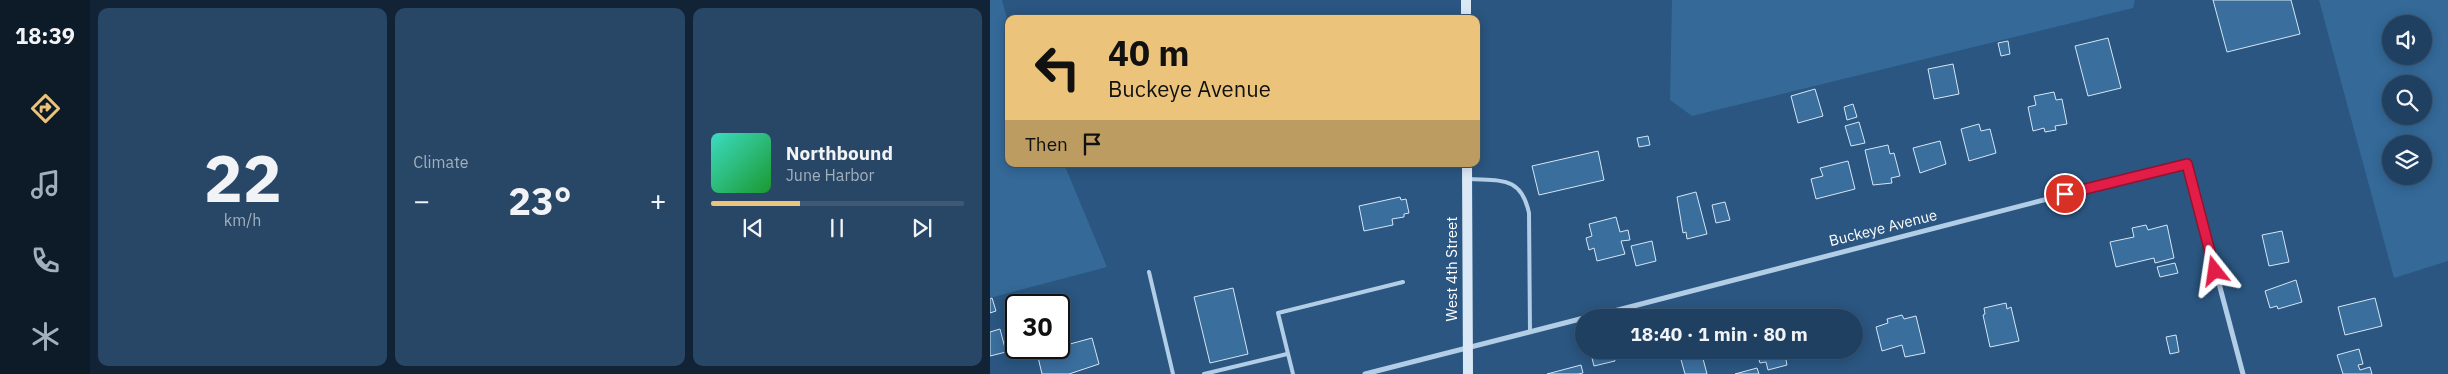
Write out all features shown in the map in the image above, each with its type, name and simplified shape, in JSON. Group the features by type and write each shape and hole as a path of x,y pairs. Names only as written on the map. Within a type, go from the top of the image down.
{"main road":[{"path":"1466,0 1466,15"},
{"name":"West 4th Street","path":"1467,167 1468,374"}],"street":[{"name":"Buckeye Avenue","path":"1620,309 2187,164 2243,374"},
{"name":"Buckeye Avenue","path":"1365,374 1575,321"}],"lane":[{"path":"1467,179 1498,181 1518,186 1526,196 1529,213 1530,332"},
{"path":"1149,272 1173,374"},
{"path":"1293,374 1278,313 1403,282"},
{"path":"1204,374 1287,354"}],"shaded area":[{"path":"990,0 1002,0 1006,15 1005,167 1065,167 1107,267 990,298"},
{"path":"1672,0 2135,0 2133,8 1692,116 1670,100"},
{"path":"2319,0 2448,0 2448,261 2394,278"}],"building":[{"path":"2213,0 2291,0 2300,34 2227,52"},
{"path":"2108,38 2121,88 2088,96 2075,46"},
{"path":"2008,41 2010,54 2001,56 1998,43"},
{"path":"1953,64 1959,94 1934,99 1928,69"},
{"path":"1815,89 1823,116 1798,123 1791,96"},
{"path":"2054,92 2056,100 2062,99 2067,124 2055,126 2056,130 2045,132 2044,128 2033,131 2028,107 2036,105 2034,96"},
{"path":"1853,104 1857,117 1847,120 1844,107"},
{"path":"1859,122 1865,143 1851,146 1845,126"},
{"path":"1979,124 1981,131 1990,129 1996,153 1969,161 1961,129"},
{"path":"1648,136 1650,145 1639,147 1637,138"},
{"path":"1940,141 1946,164 1920,173 1913,148"},
{"path":"1888,145 1890,154 1894,153 1900,176 1891,178 1892,183 1873,185 1865,150"},
{"path":"1598,151 1604,180 1539,195 1532,166"},
{"path":"1848,161 1855,189 1816,199 1811,179 1823,176 1820,168"},
{"path":"1696,192 1707,234 1687,239 1686,232 1683,233 1677,197"},
{"path":"1400,197 1401,200 1406,199 1409,213 1404,214 1404,217 1392,219 1393,225 1364,231 1359,206"},
{"path":"1725,202 1730,220 1716,223 1712,205"},
{"path":"1616,217 1620,232 1628,230 1630,240 1621,241 1625,254 1597,261 1594,248 1589,250 1586,238 1592,236 1589,224"},
{"path":"2146,225 2148,230 2167,225 2174,258 2155,263 2154,258 2116,267 2110,242 2134,237 2132,228"},
{"path":"2282,231 2289,262 2269,266 2262,235"},
{"path":"1652,241 1656,261 1636,266 1631,246"},
{"path":"2175,263 2178,273 2160,277 2157,267"},
{"path":"2296,280 2302,302 2278,309 2277,306 2270,308 2265,291"},
{"path":"1233,288 1248,354 1210,363 1194,297"},
{"path":"992,298 996,311 990,313 990,299"},
{"path":"2375,298 2382,326 2345,335 2338,307"},
{"path":"2006,303 2007,309 2011,307 2019,341 1990,347 1983,315 1985,314 1984,308"},
{"path":"1902,315 1904,319 1916,316 1925,353 1905,357 1902,345 1882,351 1876,327 1888,323 1887,319"},
{"path":"1000,329 1005,352 990,356 990,332"},
{"path":"2176,335 2179,352 2170,354 2166,337"},
{"path":"1092,338 1099,364 1069,374 1042,374 1038,359 1070,359 1070,344"},
{"path":"2359,349 2363,364 2358,365 2360,370 2370,367 2372,374 2343,374 2337,355"},
{"path":"1592,359 1614,359 1615,361 1594,366"},
{"path":"1681,359 1703,359 1707,374 1685,374"},
{"path":"1759,359 1786,359 1787,365 1768,370 1766,362 1760,363"},
{"path":"1581,365 1583,373 1547,374"},
{"path":"1757,368 1759,374 1735,374"}],"route":[{"path":"2065,194 2187,164 2215,271"}]}
